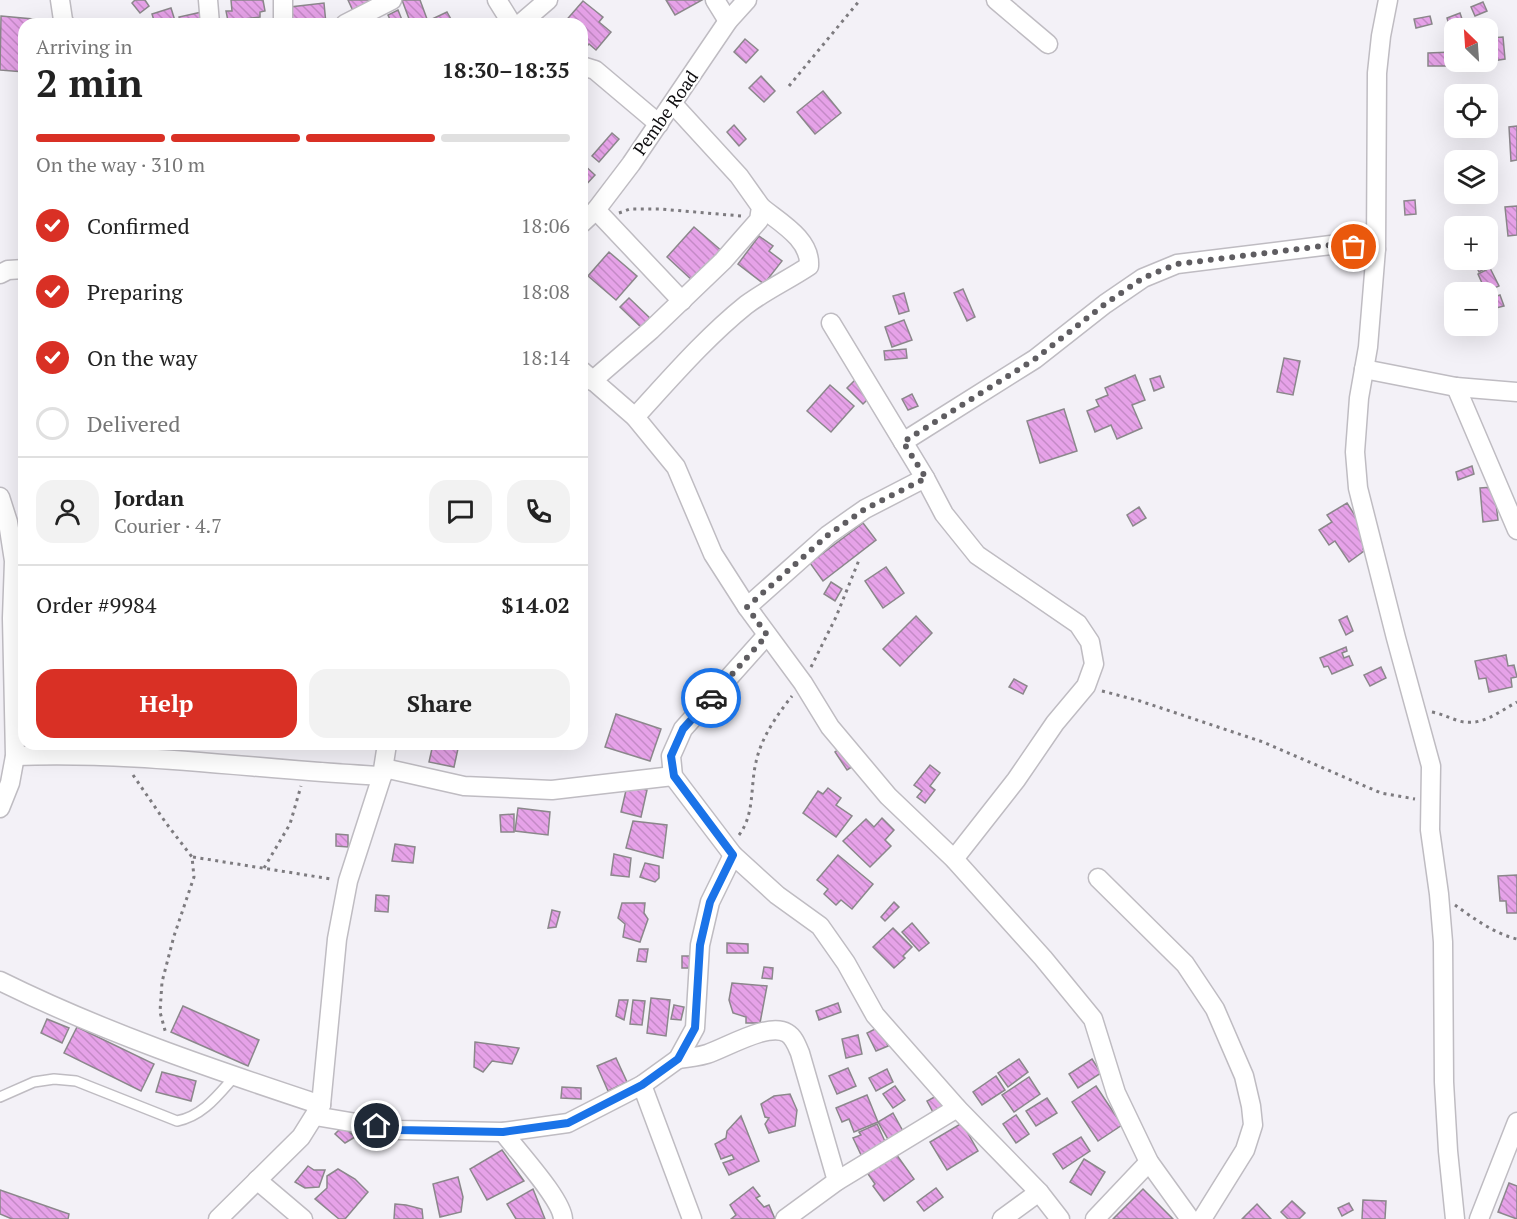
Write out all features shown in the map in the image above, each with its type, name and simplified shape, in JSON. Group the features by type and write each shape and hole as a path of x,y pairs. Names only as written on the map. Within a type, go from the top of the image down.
{"street":[{"path":"60,0 63,18"},
{"path":"208,0 210,18"},
{"path":"283,0 283,18"},
{"path":"357,18 392,0"},
{"path":"498,0 508,18"},
{"path":"527,18 548,0"},
{"path":"716,0 728,21"},
{"name":"Pembe Road","path":"588,220 600,214 728,21 747,0"},
{"path":"996,0 1048,44"},
{"path":"1388,0 1377,73 1376,249 1355,452 1358,488 1431,766 1430,830 1443,942 1444,1082 1455,1219"},
{"path":"588,68 595,70 659,124"},
{"path":"635,417 699,349 745,306 773,286 793,277 808,266 809,258 800,239 760,214 739,176 673,104"},
{"path":"600,214 682,301"},
{"path":"588,375 651,330 682,301 723,261 760,214"},
{"path":"903,442 1035,359 1105,304 1143,278 1177,264 1331,245 1376,249"},
{"path":"0,274 8,270 18,269"},
{"path":"831,323 926,478 944,514 977,555 1078,624 1090,642 1094,664 1086,686 1055,723 1016,780 954,859"},
{"path":"1365,369 1456,387 1517,392"},
{"path":"588,377 635,417 676,467 713,554 830,727 888,796 954,859 1043,958 1093,1019 1116,1093 1149,1162 1190,1219"},
{"path":"1456,387 1517,530"},
{"path":"747,607 828,535 865,509 926,478"},
{"path":"0,497 8,522 14,561 12,622 15,756 10,783 0,808"},
{"path":"767,635 683,729 671,756 674,776 730,852 777,895 820,926 846,963 875,1016 957,1108 1039,1192 1060,1219"},
{"path":"218,1219 301,1137 318,1111 337,939 348,881 383,772 386,750"},
{"path":"15,756 72,754 121,756 305,772 383,772 464,786 552,790 674,776"},
{"path":"0,981 46,1005 235,1076 318,1111 398,1130 503,1132 568,1123 642,1085 678,1059 695,1028 700,945 710,902 730,852"},
{"path":"1098,878 1185,963 1215,1009 1244,1076 1253,1125 1245,1150 1202,1219"},
{"path":"678,1059 707,1054 756,1034 772,1030 786,1032 793,1038 800,1053 837,1181"},
{"path":"642,1085 692,1219"},
{"path":"785,1219 837,1181 957,1108"},
{"path":"1479,1219 1517,1122"},
{"path":"503,1132 561,1208 562,1219"},
{"path":"1095,1219 1149,1162"},
{"path":"257,1180 303,1219"},
{"path":"1002,1219 1039,1192"}],"lane":[{"path":"0,1097 34,1082 54,1079 76,1081 177,1120 190,1118 202,1110 235,1076"}],"path":[{"path":"789,86 860,0"},
{"path":"600,214 630,209 760,214"},
{"path":"730,852 746,826 752,801 756,761 767,732 818,657 859,560"},
{"path":"1086,686 1140,701 1263,742 1380,793 1429,802"},
{"path":"1416,708 1467,723 1491,717 1517,702"},
{"path":"121,756 192,857 194,877 174,936 162,982 160,1011 172,1053"},
{"path":"264,868 290,824 305,772"},
{"path":"192,857 348,881"},
{"path":"1439,894 1471,917 1517,939"}],"building":[{"path":"135,0 145,0 149,6 140,13 132,3"},
{"path":"231,0 263,0 265,11 260,12 260,17 227,18 226,11 232,11"},
{"path":"348,0 368,0 371,5 354,13"},
{"path":"402,0 420,0 427,18 409,18"},
{"path":"666,0 702,0 675,15"},
{"path":"583,1 603,17 599,22 611,32 596,50 588,45 588,18 568,18"},
{"path":"1483,2 1487,11 1475,16 1471,7"},
{"path":"324,3 325,18 291,18 290,7"},
{"path":"171,8 174,18 153,18 152,14"},
{"path":"398,10 401,18 389,18 388,15"},
{"path":"202,12 204,18 179,18"},
{"path":"447,12 450,18 434,18"},
{"path":"1460,13 1462,18 1447,18"},
{"path":"1,16 22,18 18,18 18,72 0,70"},
{"path":"1430,16 1432,24 1416,28 1414,19"},
{"path":"1498,37 1503,37 1505,59 1498,60"},
{"path":"745,39 758,50 746,63 734,52"},
{"path":"1444,52 1444,66 1428,66 1428,53"},
{"path":"761,76 775,91 764,102 749,88"},
{"path":"823,91 841,113 815,134 797,112"},
{"path":"734,125 746,139 739,146 727,132"},
{"path":"1517,126 1517,160 1511,161 1509,127"},
{"path":"612,133 619,139 599,162 592,156"},
{"path":"588,169 595,175 588,183"},
{"path":"1415,200 1416,214 1405,215 1404,201"},
{"path":"1517,206 1517,235 1508,236 1505,207"},
{"path":"694,227 723,252 695,283 667,257"},
{"path":"759,236 773,246 769,251 782,261 764,284 738,264"},
{"path":"609,252 637,276 616,300 588,276"},
{"path":"1491,270 1497,282 1482,282 1478,274"},
{"path":"963,289 975,317 967,321 954,293"},
{"path":"904,293 909,311 899,314 893,296"},
{"path":"1500,295 1504,306 1498,308 1498,296"},
{"path":"629,298 653,321 644,330 620,307"},
{"path":"904,320 912,340 892,347 885,327"},
{"path":"906,349 907,358 885,360 884,351"},
{"path":"1284,358 1300,361 1293,395 1277,392"},
{"path":"1135,375 1145,400 1132,405 1142,428 1117,439 1111,425 1095,432 1087,411 1099,406 1096,400 1108,395 1105,388"},
{"path":"1160,376 1164,387 1154,391 1150,379"},
{"path":"855,380 871,396 863,404 847,388"},
{"path":"830,385 854,406 831,432 807,411"},
{"path":"912,394 918,406 908,410 902,399"},
{"path":"1064,409 1077,451 1040,463 1027,421"},
{"path":"1472,466 1474,474 1458,480 1456,472"},
{"path":"1494,487 1498,520 1483,522 1480,488"},
{"path":"1347,503 1370,539 1364,551 1349,562 1335,541 1329,545 1319,530 1332,522 1327,515"},
{"path":"1139,507 1146,518 1133,526 1127,515"},
{"path":"863,523 876,540 823,581 810,563"},
{"path":"886,567 904,593 883,608 865,581"},
{"path":"831,582 842,589 835,601 824,594"},
{"path":"916,616 932,633 900,666 883,649"},
{"path":"1347,616 1353,631 1346,635 1339,620"},
{"path":"1346,647 1347,651 1342,653 1344,658 1349,656 1353,665 1332,674 1328,666 1324,667 1320,658"},
{"path":"1506,655 1508,666 1514,665 1517,677 1511,678 1512,687 1489,692 1486,678 1479,679 1475,661"},
{"path":"1381,667 1386,678 1370,686 1364,675"},
{"path":"1014,679 1027,686 1023,694 1009,687"},
{"path":"616,714 661,729 650,761 605,747"},
{"path":"843,746 855,765 847,770 835,752"},
{"path":"432,750 458,750 454,767 429,762"},
{"path":"930,765 940,773 930,786 935,790 925,803 917,797 922,791 914,785"},
{"path":"627,786 647,790 641,817 621,812"},
{"path":"828,788 841,798 836,805 852,816 836,837 803,813 818,791 823,794"},
{"path":"518,808 550,812 548,835 515,831"},
{"path":"514,814 514,832 501,832 500,815"},
{"path":"882,818 894,830 885,840 891,846 870,867 843,841 866,819 874,827"},
{"path":"633,821 667,825 663,858 626,848"},
{"path":"336,834 348,835 348,847 336,846"},
{"path":"395,844 415,847 413,863 392,861"},
{"path":"614,854 631,858 629,877 611,875"},
{"path":"838,855 873,884 852,909 841,900 836,905 824,894 828,889 817,880"},
{"path":"645,863 659,866 659,878 655,882 640,877"},
{"path":"1517,875 1517,913 1507,913 1506,901 1500,901 1498,876"},
{"path":"376,895 389,896 388,912 375,911"},
{"path":"894,902 899,907 885,921 881,917"},
{"path":"622,903 645,903 644,913 648,919 640,942 623,937 625,924 618,918"},
{"path":"552,910 560,912 556,927 548,928"},
{"path":"912,923 929,943 919,951 902,932"},
{"path":"893,928 912,947 903,956 905,958 894,968 873,947"},
{"path":"727,943 748,944 748,953 727,953"},
{"path":"639,949 648,949 646,962 637,961"},
{"path":"682,956 695,956 695,968 682,968"},
{"path":"764,967 773,968 772,979 762,978"},
{"path":"732,983 767,986 760,1023 746,1023 746,1017 733,1013 729,1000"},
{"path":"651,998 670,1000 666,1036 647,1033"},
{"path":"619,1000 628,1000 624,1020 616,1016"},
{"path":"633,1000 645,1001 642,1025 630,1024"},
{"path":"838,1003 841,1012 819,1020 816,1011"},
{"path":"674,1005 684,1007 681,1020 671,1019"},
{"path":"183,1006 259,1040 248,1066 171,1032"},
{"path":"47,1019 69,1028 62,1043 41,1033"},
{"path":"77,1027 154,1064 141,1091 64,1053"},
{"path":"879,1027 888,1046 876,1051 867,1033"},
{"path":"858,1035 862,1054 846,1058 842,1039"},
{"path":"475,1042 519,1048 512,1064 492,1061 483,1072 474,1067"},
{"path":"616,1058 627,1082 608,1091 597,1066"},
{"path":"1019,1059 1028,1072 1008,1087 998,1073"},
{"path":"1092,1059 1101,1073 1078,1088 1069,1074"},
{"path":"848,1068 856,1086 837,1094 829,1076"},
{"path":"887,1069 893,1082 876,1091 869,1078"},
{"path":"162,1072 196,1081 191,1101 156,1092"},
{"path":"996,1076 1005,1090 982,1105 973,1092"},
{"path":"1029,1077 1040,1094 1014,1112 1002,1095"},
{"path":"895,1086 905,1100 893,1108 883,1094"},
{"path":"1096,1086 1122,1125 1098,1141 1072,1102"},
{"path":"562,1087 581,1088 581,1099 561,1098"},
{"path":"790,1094 797,1110 795,1126 769,1133 765,1124 769,1118 765,1117 761,1104 774,1096"},
{"path":"940,1094 947,1108 934,1114 927,1101"},
{"path":"867,1095 878,1122 854,1132 849,1119 842,1122 836,1108"},
{"path":"1047,1098 1057,1113 1036,1126 1026,1111"},
{"path":"893,1113 904,1133 889,1141 878,1122"},
{"path":"1016,1115 1029,1134 1016,1143 1003,1124"},
{"path":"741,1116 759,1161 729,1175 723,1163 734,1159 732,1155 721,1159 715,1144 726,1138 727,1131"},
{"path":"962,1123 978,1151 947,1170 930,1142"},
{"path":"877,1124 888,1148 863,1159 853,1138 861,1135 859,1132"},
{"path":"343,1126 355,1137 345,1143 335,1134"},
{"path":"1081,1137 1090,1151 1063,1169 1053,1154"},
{"path":"502,1150 524,1181 487,1200 470,1169"},
{"path":"896,1154 914,1179 884,1201 873,1186 875,1184 868,1174"},
{"path":"1084,1159 1105,1172 1091,1195 1070,1182"},
{"path":"308,1166 314,1170 325,1170 319,1187 305,1188 295,1182"},
{"path":"338,1169 355,1179 368,1192 345,1219 339,1219 315,1199 327,1188 327,1176"},
{"path":"458,1177 463,1197 461,1212 440,1217 433,1184"},
{"path":"1509,1183 1517,1186 1517,1219 1498,1212"},
{"path":"753,1187 760,1196 756,1198 764,1207 769,1205 775,1219 731,1219 736,1215 730,1205"},
{"path":"936,1188 943,1197 924,1211 917,1202"},
{"path":"533,1189 545,1219 516,1219 507,1204"},
{"path":"1143,1189 1173,1219 1113,1219"},
{"path":"0,1190 69,1214 68,1219 12,1219 0,1214"},
{"path":"1363,1200 1386,1201 1385,1219 1362,1219"},
{"path":"1292,1201 1305,1213 1299,1219 1288,1219 1281,1212"},
{"path":"1349,1203 1353,1210 1342,1216 1338,1208"},
{"path":"395,1204 422,1209 423,1219 394,1219"},
{"path":"1257,1204 1271,1219 1242,1219"}],"way so far":[{"path":"711,698 767,635 747,607 828,535 865,509 926,478 903,442 1035,359 1105,304 1143,278 1177,264 1331,245 1354,247"}],"route":[{"path":"377,1126 398,1130 503,1132 568,1123 642,1085 678,1059 695,1028 700,945 710,902 733,855 674,776 671,756 683,729 711,698"}]}
